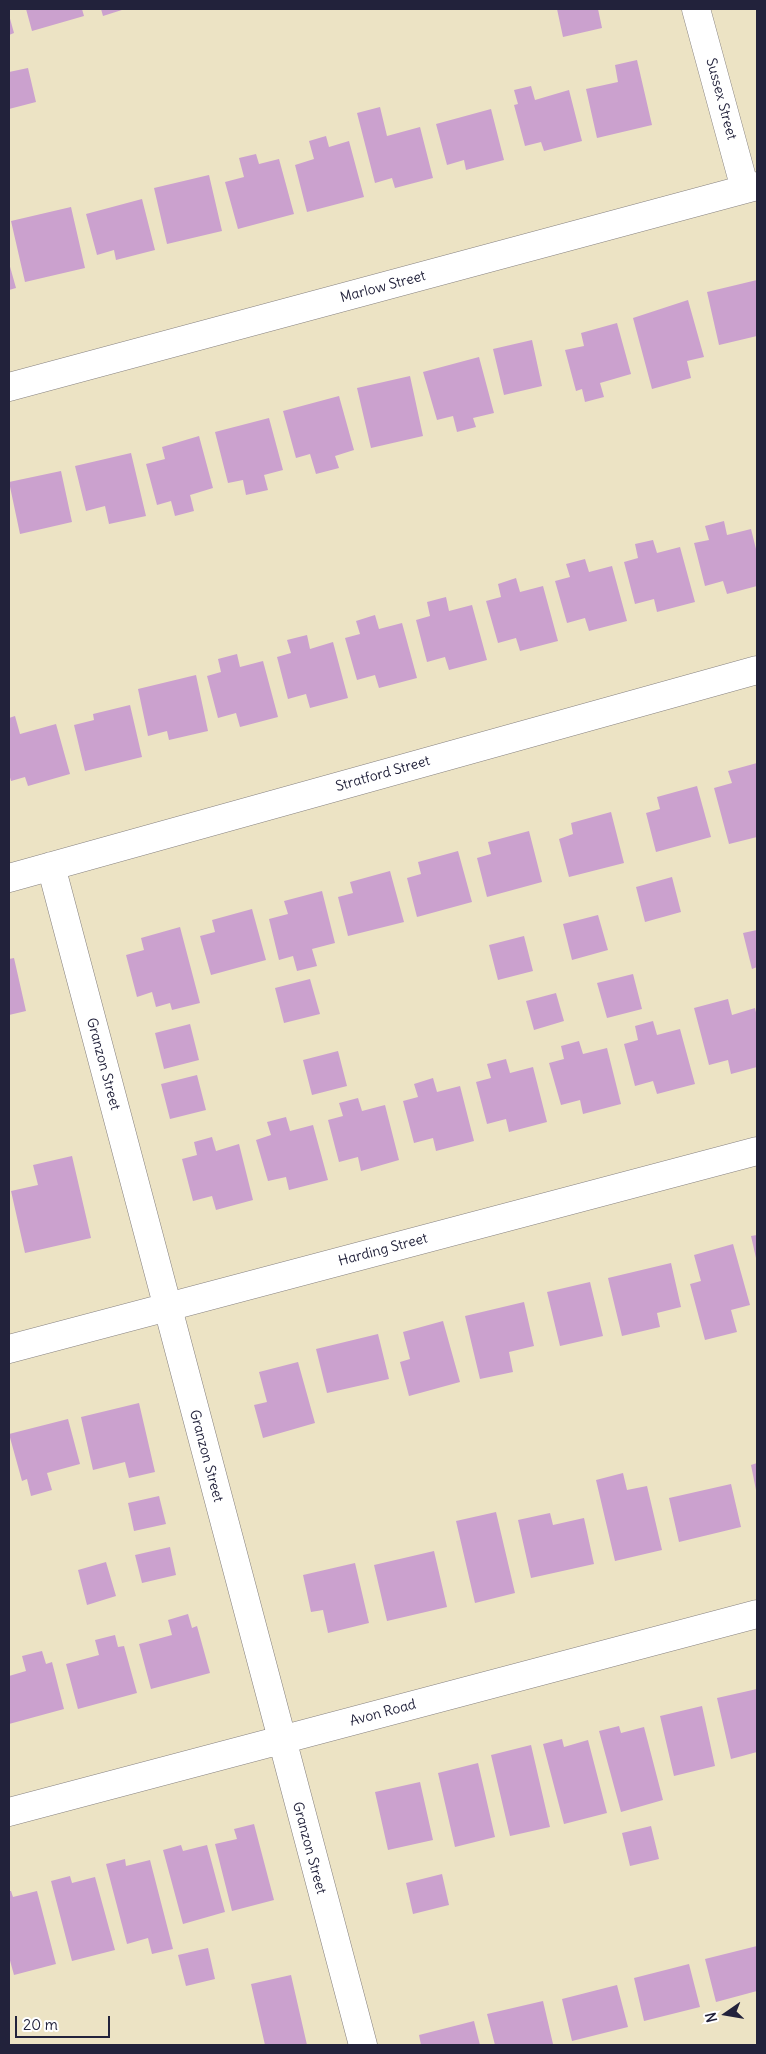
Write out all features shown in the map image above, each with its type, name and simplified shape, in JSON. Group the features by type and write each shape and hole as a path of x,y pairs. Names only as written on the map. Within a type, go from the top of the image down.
{"street":[{"name":"Sussex Street","path":"696,9 751,187"},
{"name":"Marlow Street","path":"9,387 751,187"},
{"name":"Stratford Street","path":"9,878 757,670"},
{"name":"Granzon Street","path":"51,866 363,2045"},
{"name":"Harding Street","path":"9,1348 757,1152"},
{"name":"Avon Road","path":"9,1812 757,1614"}],"building":[{"path":"26,9 82,9 84,16 32,31"},
{"path":"101,9 125,9 103,16"},
{"path":"557,9 598,9 602,28 563,37"},
{"path":"9,15 14,33 9,35"},
{"path":"637,60 652,125 597,138 586,89 618,82 615,65"},
{"path":"28,68 36,102 9,109 9,72"},
{"path":"531,86 535,100 569,90 582,141 544,151 541,142 525,146 514,105 518,104 514,90"},
{"path":"380,107 387,136 420,127 433,178 395,188 392,178 375,183 357,113"},
{"path":"491,109 504,160 466,170 464,160 447,165 436,124"},
{"path":"326,136 329,147 349,141 364,197 307,212 295,165 314,159 309,141"},
{"path":"256,154 259,164 279,159 294,214 238,229 225,182 244,177 239,158"},
{"path":"209,175 222,231 167,244 154,188"},
{"path":"142,199 155,250 116,260 114,250 97,255 86,214"},
{"path":"71,207 85,268 25,282 11,221"},
{"path":"9,263 16,288 9,290"},
{"path":"757,280 757,336 719,345 707,292"},
{"path":"688,300 704,357 687,361 691,378 652,389 633,318"},
{"path":"617,323 631,374 600,383 604,397 585,402 582,389 576,391 565,350 584,346 581,333"},
{"path":"532,340 542,386 504,395 493,349"},
{"path":"479,357 494,413 473,418 476,427 457,432 453,416 437,420 423,372"},
{"path":"410,376 423,436 371,448 357,388"},
{"path":"339,396 354,450 335,456 339,468 316,474 310,454 296,458 283,411"},
{"path":"269,418 283,470 264,475 268,490 246,495 243,480 228,483 215,432"},
{"path":"199,436 213,488 190,495 194,511 175,516 171,501 157,505 146,464 165,459 162,447"},
{"path":"131,453 146,516 109,524 105,506 86,511 75,466"},
{"path":"61,471 72,522 20,534 9,482"},
{"path":"724,521 727,535 751,529 757,553 757,586 727,594 723,581 705,586 694,543 709,540 705,526"},
{"path":"653,540 657,553 680,547 695,602 657,612 654,599 635,604 624,562 638,558 635,544"},
{"path":"585,559 589,572 612,566 627,621 589,631 585,618 567,623 555,581 570,577 566,564"},
{"path":"516,578 520,592 543,586 558,641 520,651 516,638 498,643 486,601 501,597 498,584"},
{"path":"446,597 449,611 472,605 487,660 449,670 445,657 427,662 416,620 430,616 427,602"},
{"path":"375,615 379,629 402,623 417,678 379,688 375,675 357,680 345,638 360,634 356,621"},
{"path":"307,635 310,649 333,642 348,698 310,708 306,694 288,699 277,657 291,653 287,640"},
{"path":"237,654 240,667 263,661 278,717 240,727 236,713 218,718 207,676 221,672 218,659"},
{"path":"196,675 208,731 169,740 167,731 148,736 138,689"},
{"path":"130,705 142,757 85,771 74,725 94,720 93,714"},
{"path":"15,716 20,734 56,724 70,774 28,786 25,777 11,781 9,774 9,718"},
{"path":"757,763 757,837 729,844 714,788 732,783 728,771"},
{"path":"697,786 711,837 656,852 646,813 660,809 657,797"},
{"path":"611,812 624,863 569,877 559,839 573,834 571,823"},
{"path":"529,831 542,882 487,897 477,858 491,854 488,842"},
{"path":"458,851 472,902 417,917 407,878 421,874 418,862"},
{"path":"390,871 404,922 348,936 338,897 353,893 350,882"},
{"path":"672,877 681,912 645,922 636,887"},
{"path":"322,891 335,943 312,949 317,966 297,971 293,956 279,960 269,919 288,914 284,901"},
{"path":"252,909 266,960 211,975 200,936 215,932 212,920"},
{"path":"598,915 608,950 572,960 563,924"},
{"path":"180,927 200,1003 172,1010 170,1003 156,1007 152,992 137,997 126,955 144,950 141,938"},
{"path":"757,930 757,967 752,969 743,933"},
{"path":"524,936 533,971 498,980 489,945"},
{"path":"14,958 26,1011 9,1015 9,959"},
{"path":"633,974 642,1009 607,1018 597,983"},
{"path":"310,979 320,1014 284,1023 275,988"},
{"path":"556,993 564,1021 534,1030 526,1001"},
{"path":"728,999 732,1015 755,1008 757,1017 757,1067 731,1074 728,1060 709,1065 694,1008"},
{"path":"653,1021 657,1035 680,1029 695,1084 657,1094 653,1081 635,1086 624,1044 638,1040 635,1026"},
{"path":"190,1024 199,1060 164,1069 155,1033"},
{"path":"579,1041 583,1054 607,1048 621,1104 583,1114 580,1100 561,1105 549,1063 564,1059 561,1046"},
{"path":"338,1051 347,1086 312,1095 303,1060"},
{"path":"506,1059 510,1073 533,1067 547,1122 509,1132 506,1119 487,1124 476,1082 491,1078 487,1064"},
{"path":"197,1075 206,1110 170,1119 161,1084"},
{"path":"433,1078 437,1092 460,1086 474,1141 436,1151 433,1138 414,1143 403,1101 418,1097 414,1084"},
{"path":"358,1098 362,1111 385,1105 399,1160 361,1171 358,1157 339,1162 328,1120 343,1116 339,1103"},
{"path":"286,1117 290,1131 313,1125 328,1180 289,1190 286,1177 268,1181 256,1140 271,1135 267,1122"},
{"path":"212,1137 216,1151 239,1144 253,1200 216,1210 212,1196 193,1201 182,1159 197,1155 194,1142"},
{"path":"72,1156 91,1238 25,1253 11,1191 38,1185 33,1165"},
{"path":"757,1235 757,1258 756,1258 751,1236"},
{"path":"733,1244 750,1305 731,1310 737,1332 705,1340 690,1284 701,1281 694,1255"},
{"path":"671,1263 681,1307 657,1313 660,1327 622,1336 608,1278"},
{"path":"590,1282 603,1336 560,1346 547,1292"},
{"path":"524,1302 534,1346 509,1352 513,1372 480,1379 465,1316"},
{"path":"443,1321 460,1382 409,1396 400,1362 410,1359 403,1332"},
{"path":"378,1334 389,1379 327,1393 316,1349"},
{"path":"298,1362 315,1423 263,1438 254,1405 267,1402 259,1372"},
{"path":"139,1403 155,1472 129,1478 125,1462 93,1470 81,1417"},
{"path":"68,1419 80,1464 47,1473 52,1490 31,1496 27,1479 22,1481 9,1434"},
{"path":"757,1463 757,1490 756,1490 751,1465"},
{"path":"623,1473 627,1490 647,1486 662,1550 615,1561 596,1480"},
{"path":"731,1484 741,1527 679,1542 669,1498"},
{"path":"159,1496 166,1524 134,1531 128,1503"},
{"path":"496,1512 515,1593 475,1603 456,1521"},
{"path":"550,1513 553,1525 584,1518 594,1564 531,1578 518,1520"},
{"path":"170,1547 176,1575 142,1583 135,1555"},
{"path":"434,1551 447,1607 387,1621 374,1565"},
{"path":"106,1562 116,1596 87,1605 78,1570"},
{"path":"355,1563 369,1623 328,1633 323,1610 311,1612 303,1575"},
{"path":"188,1614 192,1628 197,1626 210,1673 151,1689 139,1644 172,1635 168,1620"},
{"path":"115,1635 118,1647 124,1646 137,1693 78,1709 66,1664 99,1655 95,1640"},
{"path":"42,1651 46,1664 52,1662 64,1709 9,1724 9,1676 26,1671 22,1656"},
{"path":"757,1689 757,1752 731,1759 717,1698"},
{"path":"702,1706 715,1766 674,1776 660,1716"},
{"path":"619,1726 621,1733 644,1727 663,1800 621,1812 599,1731"},
{"path":"562,1739 564,1747 588,1740 607,1813 564,1824 543,1744"},
{"path":"531,1745 550,1827 510,1836 491,1755"},
{"path":"478,1763 495,1837 455,1847 438,1773"},
{"path":"420,1782 433,1840 388,1850 375,1792"},
{"path":"254,1824 274,1900 232,1911 215,1844 237,1839 234,1829"},
{"path":"651,1826 659,1859 630,1866 622,1833"},
{"path":"181,1845 183,1851 207,1845 225,1912 183,1924 163,1850"},
{"path":"125,1859 126,1866 150,1860 173,1949 152,1954 148,1938 127,1944 106,1864"},
{"path":"442,1874 449,1905 413,1914 406,1883"},
{"path":"70,1876 72,1883 95,1877 115,1950 72,1961 51,1881"},
{"path":"9,1891 11,1891 13,1897 37,1891 56,1964 14,1975 9,1957"},
{"path":"757,1946 757,1991 716,2002 705,1959"},
{"path":"208,1948 215,1979 186,1986 178,1955"},
{"path":"689,1964 700,2007 644,2021 634,1978"},
{"path":"291,1975 307,2045 265,2045 251,1984"},
{"path":"617,1985 628,2027 572,2041 562,1999"},
{"path":"543,2001 553,2044 495,2045 487,2014"},
{"path":"474,2021 480,2045 421,2045 419,2035"}]}
